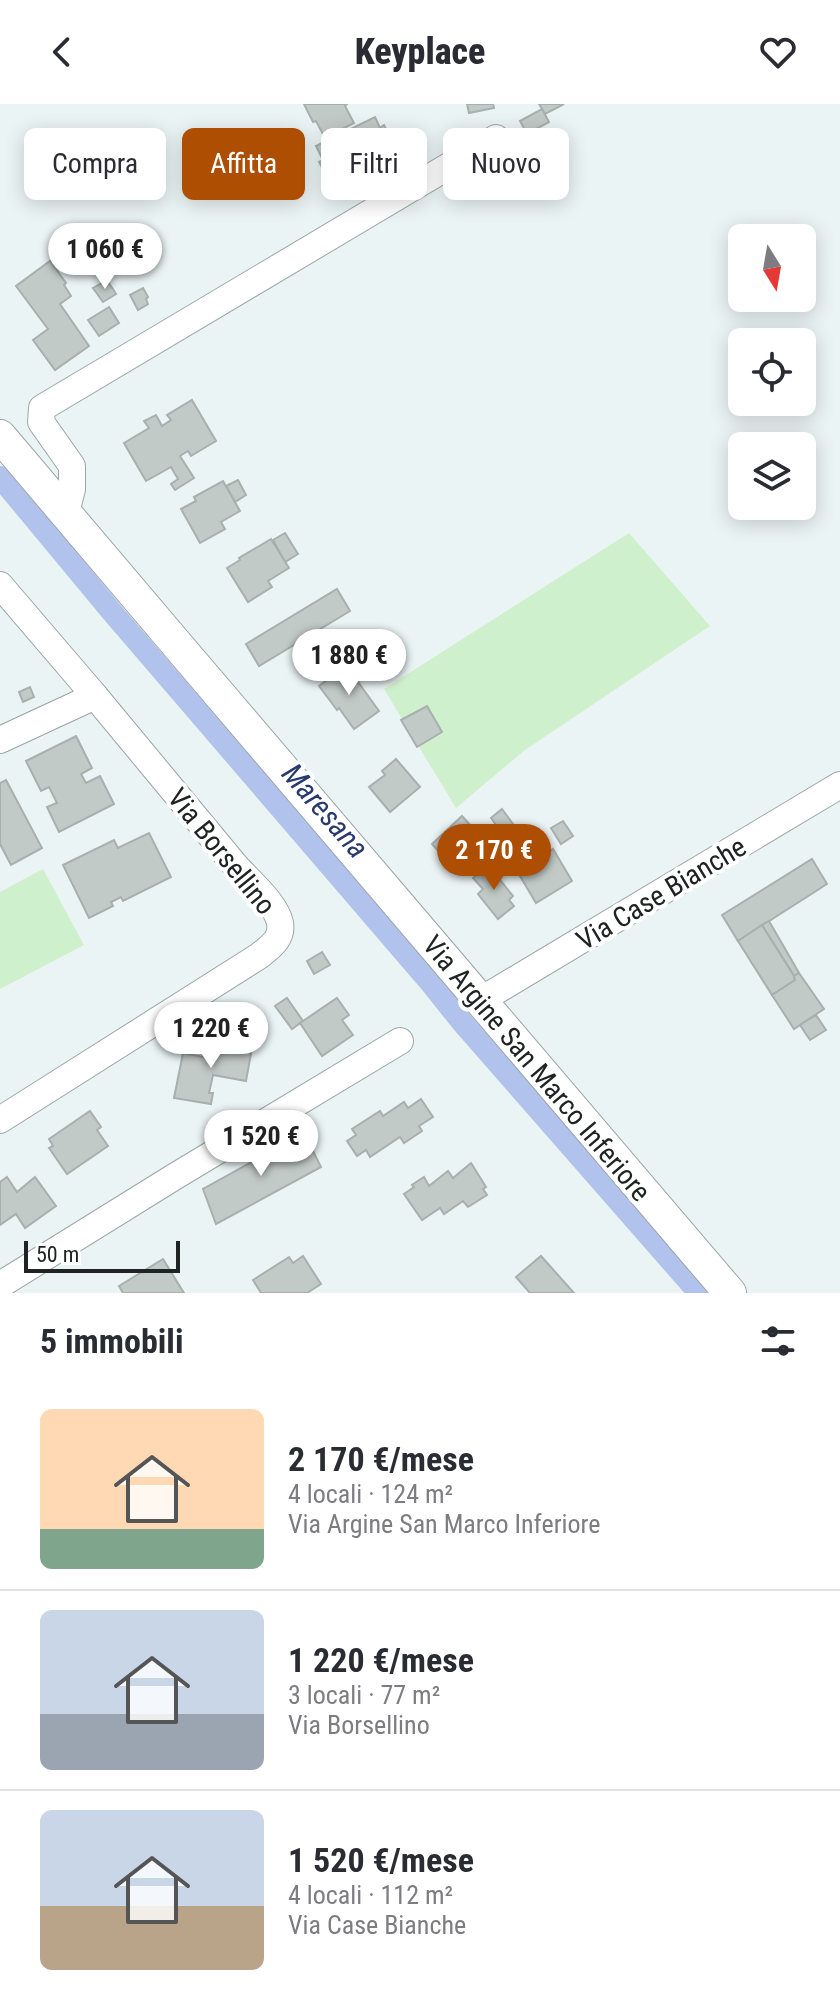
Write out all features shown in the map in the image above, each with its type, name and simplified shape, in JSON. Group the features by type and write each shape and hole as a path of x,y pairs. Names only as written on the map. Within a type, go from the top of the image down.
{"street":[{"path":"66,513 72,489 72,466 41,422 42,408 443,170"},
{"name":"Via Argine San Marco Inferiore","path":"0,436 729,1293"},
{"path":"0,585 95,696 0,740"},
{"name":"Via Borsellino","path":"0,1120 259,956 277,941 279,921 266,899 95,696"},
{"name":"Via Case Bianche","path":"481,1000 840,785"},
{"path":"0,1285 400,1041"}],"green space":[{"path":"629,533 710,626 525,750 456,808 384,689"},
{"path":"43,869 84,945 0,989 0,892"}],"building":[{"path":"304,104 347,104 345,106 354,123 344,128 321,128 321,130 316,121 313,122"},
{"path":"467,104 493,104 494,108 469,113"},
{"path":"539,104 564,104 545,114"},
{"path":"542,109 549,122 538,128 524,128 520,121"},
{"path":"375,117 380,128 353,128"},
{"path":"50,261 66,283 64,285 71,296 60,304 89,346 55,370 33,340 48,329 16,286"},
{"path":"107,280 116,294 103,302 93,288"},
{"path":"143,288 148,304 138,310 130,295"},
{"path":"109,307 119,323 99,336 88,320"},
{"path":"192,400 216,441 191,456 188,451 180,456 194,478 175,490 171,484 178,479 171,467 146,481 124,443 149,428 144,421 156,415 162,426 171,420 167,415"},
{"path":"238,480 246,495 235,502 226,486"},
{"path":"223,481 240,511 221,522 225,529 200,543 181,509 196,501 194,497"},
{"path":"285,533 298,554 285,562 273,540"},
{"path":"271,539 289,568 268,581 272,587 248,602 227,568"},
{"path":"337,589 350,611 259,666 246,644"},
{"path":"345,664 379,711 354,729 319,686"},
{"path":"30,687 34,697 23,702 19,692"},
{"path":"427,706 442,732 417,747 401,720"},
{"path":"76,736 92,768 81,774 86,783 100,776 114,804 59,832 47,807 57,803 49,787 41,791 26,761"},
{"path":"396,759 420,787 390,812 369,787 385,775 382,771"},
{"path":"6,780 42,848 11,865 0,844 0,783"},
{"path":"502,809 513,824 502,833 491,818"},
{"path":"462,816 489,846 459,874 432,844"},
{"path":"563,821 573,836 561,844 551,828"},
{"path":"149,833 171,877 123,901 121,897 111,902 113,906 89,918 63,865 114,840 118,848"},
{"path":"553,849 572,881 536,903 517,871"},
{"path":"812,859 827,884 738,941 722,915"},
{"path":"488,865 513,896 509,900 514,906 498,919 478,894 483,889 473,878"},
{"path":"769,921 799,973 794,976 762,925"},
{"path":"762,925 795,980 772,995 738,941"},
{"path":"322,952 330,965 314,974 307,961"},
{"path":"799,973 824,1009 794,1029 772,995 795,980 794,976"},
{"path":"287,998 303,1021 292,1029 275,1006"},
{"path":"337,998 349,1015 342,1020 353,1035 322,1056 300,1023"},
{"path":"816,1015 826,1030 810,1040 800,1025"},
{"path":"207,1039 252,1048 246,1081 213,1075 209,1093 213,1093 211,1104 174,1098 183,1053 203,1057"},
{"path":"421,1099 433,1117 419,1126 422,1131 404,1143 400,1137 370,1157 366,1150 357,1156 347,1141 356,1135 352,1129 380,1111 383,1116 404,1102 408,1108"},
{"path":"90,1111 101,1127 97,1130 108,1146 67,1174 49,1148 53,1146 49,1139"},
{"path":"304,1133 321,1167 216,1224 203,1189"},
{"path":"471,1163 486,1187 483,1189 487,1195 468,1207 463,1201 444,1214 440,1208 422,1220 404,1194 424,1177 429,1186 448,1171 453,1178"},
{"path":"7,1177 17,1192 35,1177 56,1206 25,1228 16,1214 0,1225 0,1182"},
{"path":"303,1256 321,1284 307,1293 261,1293 253,1280 289,1257 293,1263"},
{"path":"541,1256 574,1293 530,1293 516,1277"},
{"path":"163,1259 184,1293 123,1293 119,1286"}],"waterway":[{"name":"Maresana","path":"0,477 461,1021 699,1293"}]}
